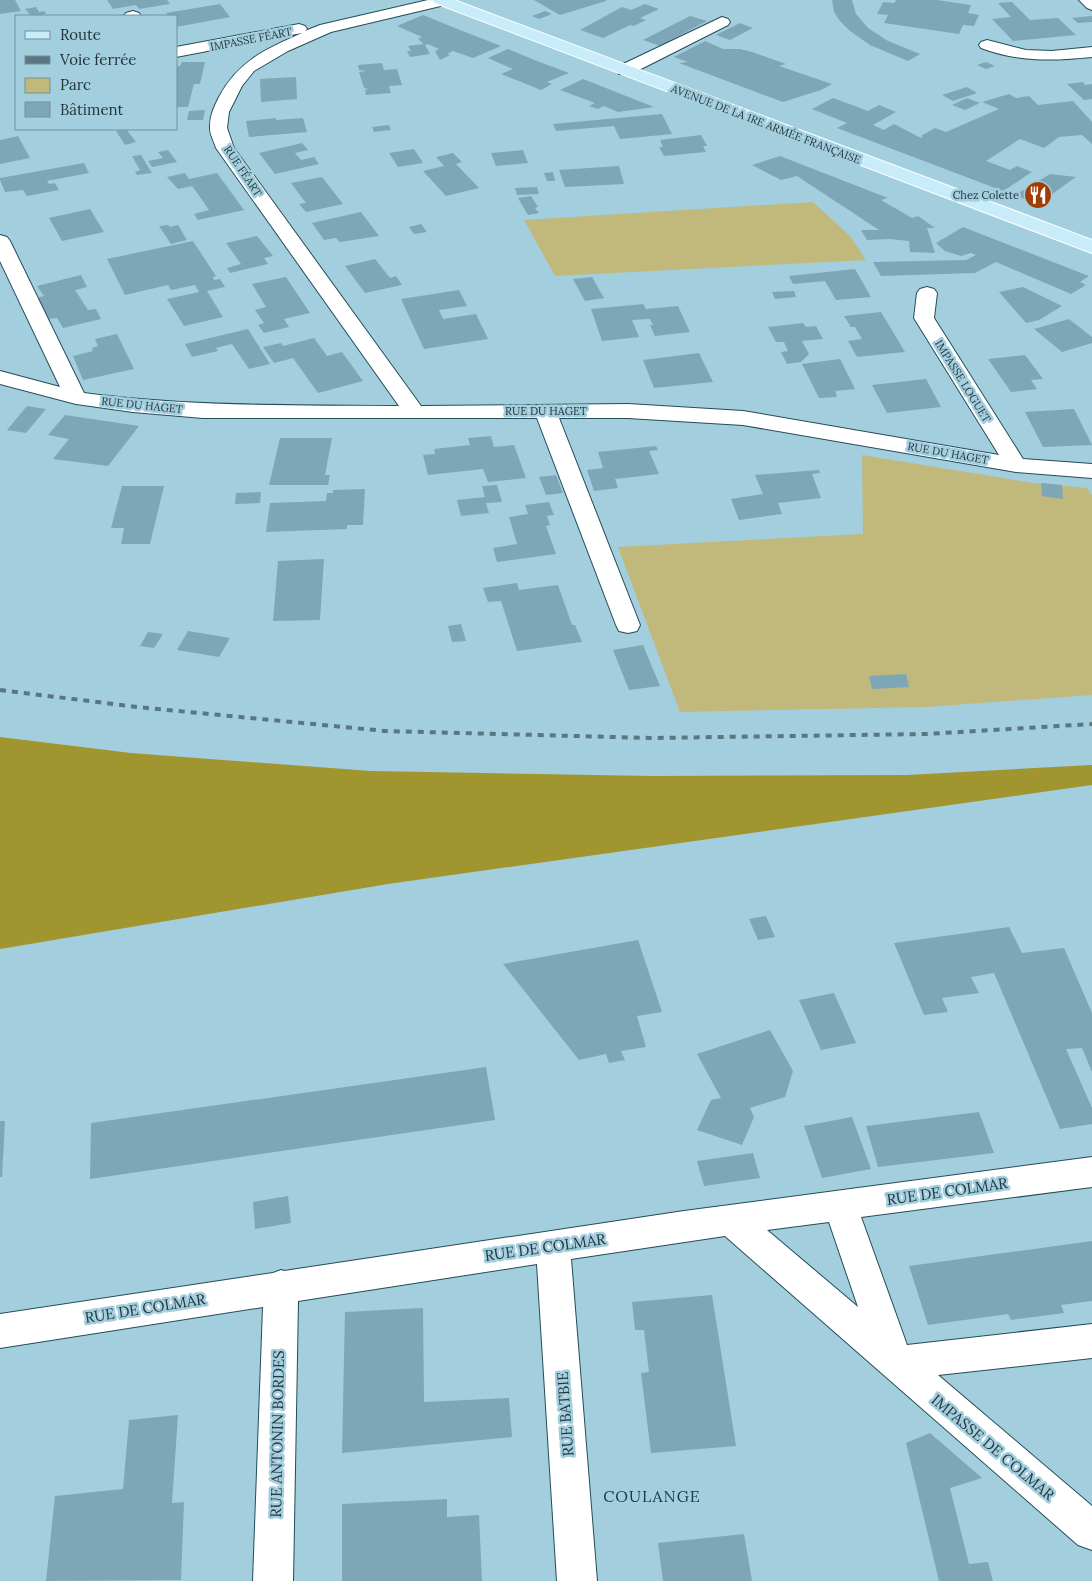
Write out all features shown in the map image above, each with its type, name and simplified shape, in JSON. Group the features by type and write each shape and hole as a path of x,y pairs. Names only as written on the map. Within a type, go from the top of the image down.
{"main road":[{"name":"AVENUE DE LA 1RE ARMÉE FRANÇAISE","path":"442,1 1092,247"}],"street":[{"path":"1087,0 1092,5"},
{"name":"RUE FÉART","path":"415,413 225,148 218,128 220,112 234,84 248,68 282,48 326,28 442,1"},
{"path":"625,70 722,22"},
{"name":"IMPASSE FÉART","path":"178,52 303,29 326,28"},
{"path":"987,45 1008,52 1038,56 1092,52"},
{"path":"0,241 76,398"},
{"name":"IMPASSE LOGUET","path":"927,292 924,318 1016,465"},
{"name":"RUE DU HAGET","path":"0,377 76,398 133,406 204,411 415,413 628,411 743,418 1016,465 1092,471"},
{"path":"545,411 628,624"},
{"name":"RUE DE COLMAR","path":"0,1331 281,1286 731,1220 1092,1172"},
{"path":"840,1205 895,1363 1092,1341"},
{"name":"IMPASSE DE COLMAR","path":"731,1220 1092,1531"},
{"name":"RUE BATBIE","path":"553,1246 577,1581"},
{"name":"RUE ANTONIN BORDES","path":"273,1581 281,1286"}],"green space":[{"path":"813,202 850,236 866,260 555,276 524,220"},
{"path":"862,455 1033,483 1087,488 1092,496 1092,695 926,707 680,712 618,547 863,534"}],"shaded area":[{"path":"0,737 131,753 371,771 653,776 907,775 1092,765 1092,785 388,884 0,949"}],"building":[{"path":"0,0 15,0 21,11 0,14"},
{"path":"107,0 167,0 170,4 139,9 136,5 113,9"},
{"path":"534,0 606,0 606,1 560,15"},
{"path":"832,0 852,0 856,14 868,28 888,41 920,54 908,61 870,45 850,31 840,21 834,12"},
{"path":"896,0 937,0 971,5 968,13 979,15 974,26 963,25 959,34 884,23 888,15 877,14 883,2 894,3"},
{"path":"1012,2 1030,20 1058,18 1076,35 1013,41 992,19 1011,17 998,3"},
{"path":"220,4 230,17 178,27 178,15 168,15 166,13"},
{"path":"645,4 659,9 640,18 646,20 634,26 630,25 603,38 580,30 622,7 631,10"},
{"path":"36,7 39,12 44,11 46,14 30,15 25,9"},
{"path":"545,11 552,14 539,19 532,16"},
{"path":"423,15 501,46 473,58 453,51 447,54 450,55 440,60 435,51 439,49 428,44 425,45 430,54 410,57 407,51 411,51 408,46 424,44 418,39 422,37 397,26"},
{"path":"690,16 707,21 660,46 643,40"},
{"path":"1092,16 1092,22 1078,23 1072,18"},
{"path":"740,23 753,28 730,40 716,35"},
{"path":"705,41 723,49 740,49 752,52 786,64 779,66 832,84 821,90 783,102 679,63 688,62 674,57"},
{"path":"508,49 569,73 547,82 552,84 541,90 501,74 513,69 488,58"},
{"path":"182,62 205,62 200,84 194,84 188,107 178,107 178,66"},
{"path":"986,62 995,66 986,69 977,65"},
{"path":"382,63 384,70 397,69 402,85 389,86 391,93 366,95 365,90 368,89 364,88 359,72 367,71 359,70 358,65"},
{"path":"296,77 297,99 261,102 260,79"},
{"path":"583,79 654,107 618,112 604,106 598,109 589,106 595,103 560,90"},
{"path":"1083,82 1085,85 1092,84 1092,99 1084,100 1067,84"},
{"path":"967,87 977,93 953,101 942,95"},
{"path":"1009,94 1016,98 1029,96 1038,105 1073,101 1092,122 1092,144 1082,135 1059,137 1044,148 1020,139 986,161 1010,170 1017,166 1032,172 1003,191 837,128 847,123 812,109 833,98 868,111 879,105 896,112 873,125 884,130 894,124 921,138 923,137 921,136 935,128 946,132 999,109 982,102"},
{"path":"967,98 980,103 965,110 952,105"},
{"path":"205,110 203,120 187,120 189,111"},
{"path":"662,114 672,134 620,139 614,126 556,131 553,124"},
{"path":"276,118 276,120 303,118 307,132 249,137 246,121"},
{"path":"389,125 391,130 374,132 372,127"},
{"path":"127,130 136,142 125,145 116,131"},
{"path":"701,135 707,146 703,146 706,152 664,156 659,147 663,147 660,140"},
{"path":"18,136 30,158 0,164 0,140"},
{"path":"302,143 308,150 295,153 301,160 314,157 319,164 275,174 259,153"},
{"path":"414,149 423,163 398,167 389,153"},
{"path":"168,150 177,162 152,167 148,161 163,158 158,152"},
{"path":"523,150 528,163 496,166 491,153"},
{"path":"453,153 462,162 456,164 479,188 446,196 423,171 444,166 436,157"},
{"path":"141,155 152,173 137,175 135,172 140,170 132,156"},
{"path":"780,156 888,198 881,200 912,218 918,216 935,228 927,228 935,253 910,252 909,241 889,239 867,240 861,230 879,230 797,176 781,180 752,165"},
{"path":"84,163 89,173 47,181 49,184 55,183 59,190 27,196 23,190 5,192 0,180 0,178"},
{"path":"619,166 624,184 565,187 559,170"},
{"path":"553,172 555,181 547,181 544,173"},
{"path":"185,173 189,179 217,173 244,210 198,220 194,214 209,210 200,197 192,186 178,189 167,177"},
{"path":"1050,174 1076,177 1048,197 1027,200 1015,195"},
{"path":"322,177 343,204 306,212 299,204 306,203 291,183"},
{"path":"537,187 539,194 517,195 515,188"},
{"path":"531,196 538,207 535,208 539,213 528,215 518,198"},
{"path":"90,209 104,232 62,241 49,218"},
{"path":"361,212 379,236 340,242 336,238 324,240 312,223"},
{"path":"421,224 427,232 414,234 409,227"},
{"path":"168,225 170,227 178,225 187,240 171,244 159,226"},
{"path":"963,227 1089,276 1080,282 1086,285 1071,294 996,262 975,273 881,276 873,262 966,260 976,255 971,253 961,256 945,251 936,243"},
{"path":"257,236 273,256 264,258 268,264 230,273 227,268 241,264 226,243"},
{"path":"193,241 216,276 213,277 214,280 220,279 225,287 207,291 223,317 184,326 167,299 199,292 195,285 171,290 168,285 125,295 107,259"},
{"path":"375,259 390,278 396,276 402,285 365,293 345,266"},
{"path":"855,269 871,297 836,300 825,281 793,284 789,276"},
{"path":"81,275 87,287 75,290 88,310 96,309 101,319 63,328 57,318 49,319 37,298 44,296 37,286"},
{"path":"286,277 310,313 284,319 289,327 264,333 258,325 264,323 255,310 266,307 252,284"},
{"path":"592,277 604,298 585,301 573,279"},
{"path":"1023,287 1062,306 1039,320 1026,323 999,292"},
{"path":"459,290 467,306 439,310 443,319 476,314 488,339 424,349 401,299"},
{"path":"794,291 796,297 775,299 772,292"},
{"path":"643,304 646,309 678,306 690,332 655,336 650,325 653,325 650,319 632,320 639,337 602,341 591,309"},
{"path":"881,312 905,352 857,357 848,341 862,339 855,327 851,327 844,316"},
{"path":"1069,319 1092,337 1092,343 1062,352 1034,329"},
{"path":"803,323 806,327 816,326 823,339 802,341 809,354 801,362 787,364 781,352 788,351 784,342 776,342 768,327"},
{"path":"248,329 270,364 249,369 232,344 216,348 218,351 192,357 185,344"},
{"path":"117,334 134,369 83,380 73,356 93,351 92,348 98,346 95,339"},
{"path":"314,338 327,356 342,352 363,381 318,393 293,358 274,363 263,347 281,343 283,346"},
{"path":"699,353 713,382 654,388 643,360"},
{"path":"1025,355 1043,379 1031,380 1037,389 1011,392 988,359"},
{"path":"840,359 855,389 835,391 837,397 819,398 802,364"},
{"path":"926,379 941,407 887,413 872,385"},
{"path":"27,406 46,409 26,433 7,430"},
{"path":"1074,409 1092,445 1043,447 1025,412"},
{"path":"65,415 139,426 108,466 53,459 69,439 48,435"},
{"path":"491,436 494,447 514,445 526,478 488,482 483,469 428,475 423,455 435,454 434,449 470,445 468,438"},
{"path":"280,438 332,438 325,475 330,475 328,485 269,485"},
{"path":"656,446 658,450 649,451 659,474 615,479 618,488 594,491 587,470 603,468 598,452"},
{"path":"819,470 820,473 812,474 821,498 778,503 782,514 739,520 731,499 763,494 755,475"},
{"path":"556,475 563,493 546,495 539,477"},
{"path":"1041,483 1062,485 1063,499 1042,496"},
{"path":"497,485 502,502 486,503 489,513 461,516 457,500 485,497 482,486"},
{"path":"122,486 164,486 150,544 121,544 124,528 111,528"},
{"path":"365,489 363,525 347,525 347,529 266,532 270,503 326,501 327,493 333,493 333,490"},
{"path":"261,492 260,503 235,504 236,493"},
{"path":"549,502 554,515 547,516 550,525 546,526 556,554 497,562 493,548 517,544 509,517 528,514 525,505"},
{"path":"324,559 320,620 273,621 278,561"},
{"path":"517,583 519,590 558,585 572,625 575,625 582,642 517,651 501,601 488,602 483,588"},
{"path":"461,624 466,641 452,642 448,626"},
{"path":"188,631 230,638 219,657 177,650"},
{"path":"148,632 163,634 154,648 140,646"},
{"path":"643,645 660,686 629,690 613,650"},
{"path":"906,674 909,687 872,689 869,676"},
{"path":"766,916 775,937 758,940 749,919"},
{"path":"1009,927 1022,953 1064,948 1092,1013 1092,1072 1082,1048 1066,1049 1092,1108 1092,1124 1060,1129 994,973 971,977 979,993 942,998 948,1012 924,1015 894,943"},
{"path":"638,940 662,1012 637,1016 646,1047 621,1051 625,1060 609,1063 606,1054 579,1060 503,964"},
{"path":"834,993 856,1043 821,1050 799,1000"},
{"path":"770,1030 793,1071 785,1097 750,1108 754,1117 742,1145 697,1130 711,1100 721,1098 697,1054"},
{"path":"486,1067 495,1120 90,1179 91,1123"},
{"path":"979,1112 994,1153 878,1167 866,1126"},
{"path":"852,1117 871,1169 822,1178 804,1126"},
{"path":"0,1121 5,1121 2,1177 0,1177"},
{"path":"753,1153 760,1178 704,1186 697,1161"},
{"path":"288,1196 291,1223 255,1229 253,1202"},
{"path":"1092,1241 1092,1301 1061,1305 1064,1313 1011,1320 1008,1314 928,1325 909,1266"},
{"path":"712,1295 736,1446 651,1453 641,1373 649,1372 644,1330 635,1330 632,1302"},
{"path":"423,1308 424,1402 509,1398 512,1437 342,1453 345,1312"},
{"path":"178,1415 172,1503 184,1502 181,1580 46,1581 55,1496 123,1489 129,1420"},
{"path":"930,1433 982,1478 950,1488 969,1564 988,1562 993,1581 939,1581 906,1443"},
{"path":"447,1499 447,1517 479,1515 482,1581 342,1581 342,1504"},
{"path":"744,1534 752,1581 663,1581 658,1543"}],"railway":[{"path":"0,690 137,707 385,731 651,738 927,734 1092,724"}],"place":[{"name":"Chez Colette","path":"1038,195"}],"district":[{"name":"COULANGE","path":"652,1496"}]}
